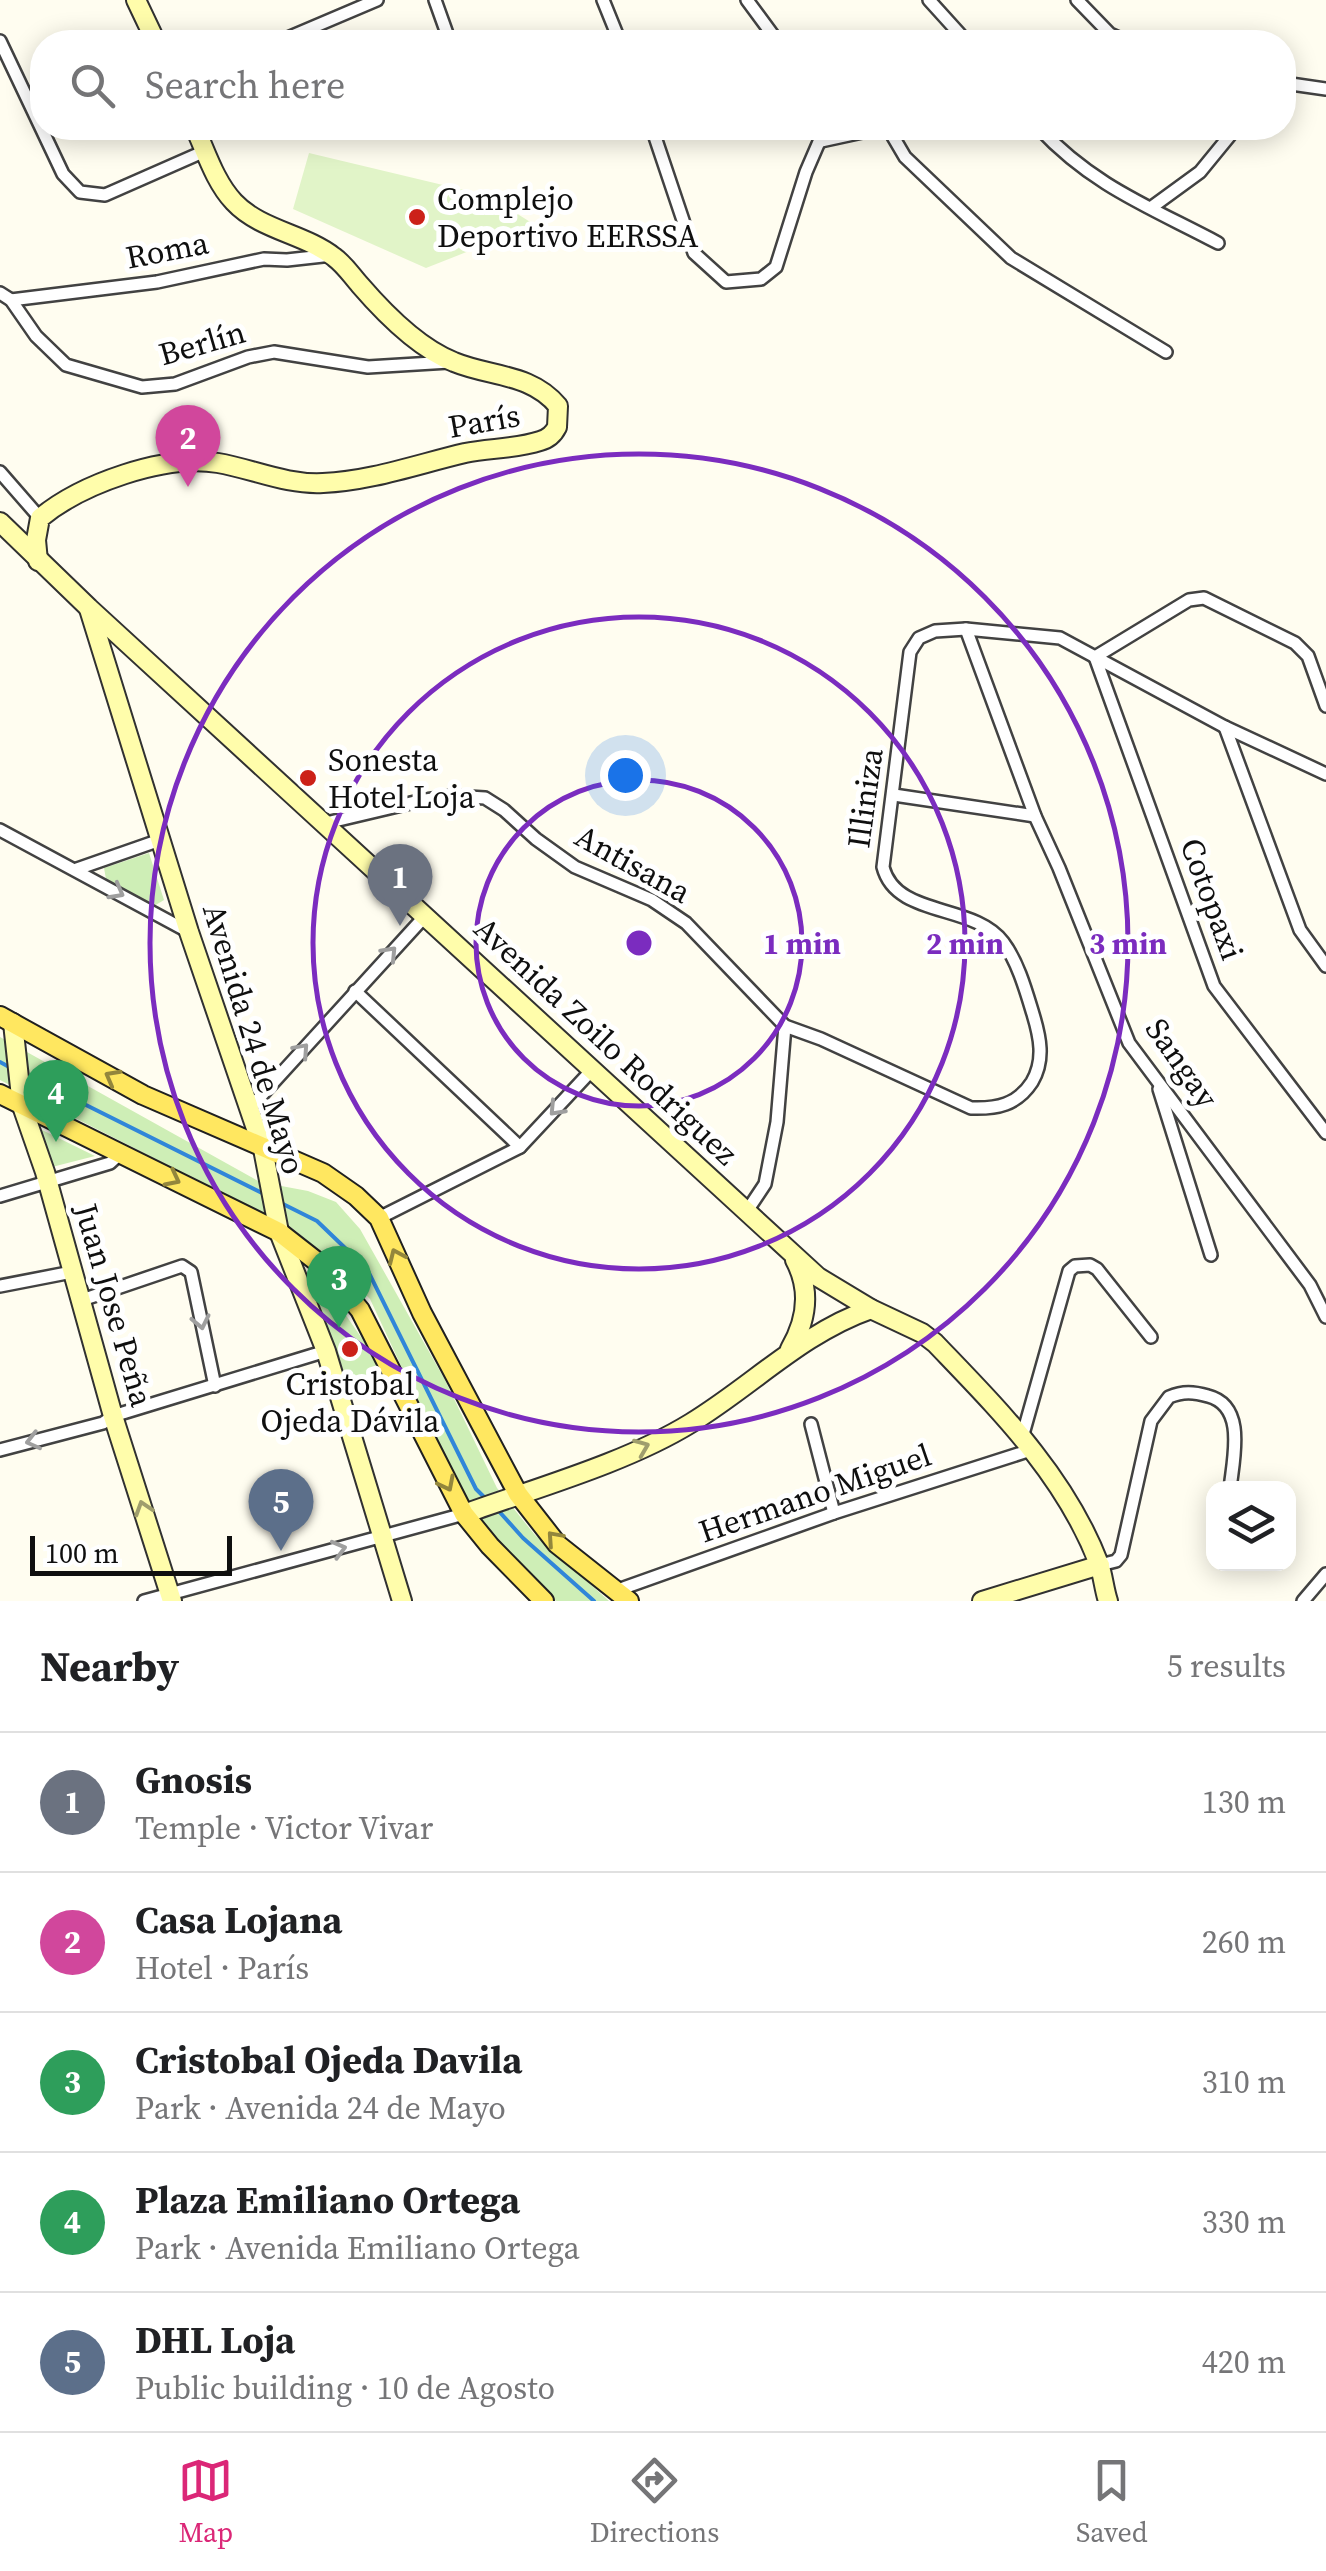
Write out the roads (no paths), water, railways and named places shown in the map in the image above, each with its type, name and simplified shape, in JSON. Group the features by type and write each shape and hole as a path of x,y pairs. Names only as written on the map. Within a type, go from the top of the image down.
{"main road":[{"path":"9,1025 143,1094 324,1174 379,1218 422,1313 518,1494 557,1544 622,1596"},
{"path":"0,1094 21,1099 279,1232 325,1268 360,1310 464,1514 544,1601"}],"street":[{"path":"136,0 150,30"},
{"path":"306,30 377,0"},
{"path":"436,0 446,30"},
{"path":"603,0 615,30"},
{"path":"747,0 767,30"},
{"path":"929,0 956,30"},
{"path":"1077,0 1106,30"},
{"path":"0,40 30,104"},
{"path":"1296,86 1326,89"},
{"path":"47,140 63,174 80,192 105,195 205,150"},
{"name":"París","path":"40,518 58,503 124,475 173,463 218,463 283,480 352,480 469,452 543,441 552,435 560,418 558,406 541,390 517,378 453,362 413,337 386,314 332,255 235,204 200,140"},
{"path":"656,140 694,254 726,282 761,280 776,267 806,172 821,141 826,140"},
{"path":"893,140 905,157 1012,258 1166,352"},
{"path":"1050,140 1068,159 1130,200 1218,243"},
{"path":"1152,208 1200,172 1226,140"},
{"name":"Roma","path":"6,297 157,282 264,259 332,255"},
{"name":"Berlín","path":"6,297 36,336 66,365 142,387 174,384 248,357 274,352 368,367 453,362"},
{"path":"0,472 40,518 38,561"},
{"name":"Avenida Zoilo Rodriguez","path":"0,522 818,1276 935,1343 1028,1442 1055,1478 1100,1566 1108,1601"},
{"path":"1095,657 1189,600 1204,598 1295,643 1308,656 1326,706"},
{"name":"Avenida 24 de Mayo","path":"89,608 189,932 263,1149 279,1232 326,1351 402,1601"},
{"name":"Illiniza","path":"995,1109 1018,1098 1034,1080 1042,1049 1014,963 1002,940 974,919 902,895 887,882 883,867 910,652 919,638 935,631 966,629 1060,638 1224,727 1326,774"},
{"name":"Sangay","path":"966,629 1035,816 1060,868 1129,1042 1310,1285 1326,1318"},
{"name":"Cotopaxi","path":"1095,657 1214,986 1326,1134"},
{"path":"1224,727 1300,930 1326,966"},
{"name":"Antisana","path":"326,823 419,801 452,796 484,798 575,867 652,900 686,923 785,1026 821,1038 972,1108 995,1109"},
{"path":"894,796 1035,816"},
{"path":"0,830 189,932"},
{"path":"77,869 160,840"},
{"path":"248,1109 426,915"},
{"path":"354,991 520,1147"},
{"name":"Juan Jose Peña","path":"9,1025 21,1099 171,1597"},
{"path":"747,1211 764,1184 776,1122 785,1026"},
{"path":"379,1218 520,1147 592,1070"},
{"path":"1156,1080 1211,1255"},
{"path":"0,1196 110,1164 121,1153"},
{"path":"788,1354 800,1331 806,1296 803,1274 791,1252"},
{"path":"1028,1442 1070,1271 1075,1266 1090,1264 1097,1269 1151,1337"},
{"path":"82,1300 182,1266 190,1272 214,1386"},
{"path":"0,1286 72,1272"},
{"path":"144,1601 171,1597 464,1514 657,1442 717,1407 832,1326 870,1309"},
{"path":"0,1450 102,1424 114,1416 326,1351"},
{"path":"982,1601 1116,1561 1122,1555 1151,1421 1169,1397 1193,1392 1216,1398 1227,1407 1234,1421 1235,1436 1231,1481"},
{"path":"811,1424 834,1513"},
{"name":"Hermano Miguel","path":"622,1596 1028,1442"},
{"path":"1303,1601 1326,1574"}],"waterway":[{"path":"0,1062 11,1068"},
{"path":"24,1074 266,1195"},
{"path":"279,1202 317,1221 367,1269 476,1489 485,1498"},
{"path":"496,1508 523,1538 594,1601"}],"place":[{"name":"Complejo Deportivo EERSSA","path":"417,217"},
{"name":"Casa Lojana","path":"188,487"},
{"name":"Sonesta Hotel Loja","path":"308,778"},
{"name":"Gnosis","path":"400,926"},
{"name":"Plaza Emiliano Ortega","path":"56,1142"},
{"name":"Cristobal Ojeda Davila","path":"339,1328"},
{"name":"Cristobal Ojeda Dávila","path":"350,1349"},
{"name":"DHL Loja","path":"281,1551"}]}
